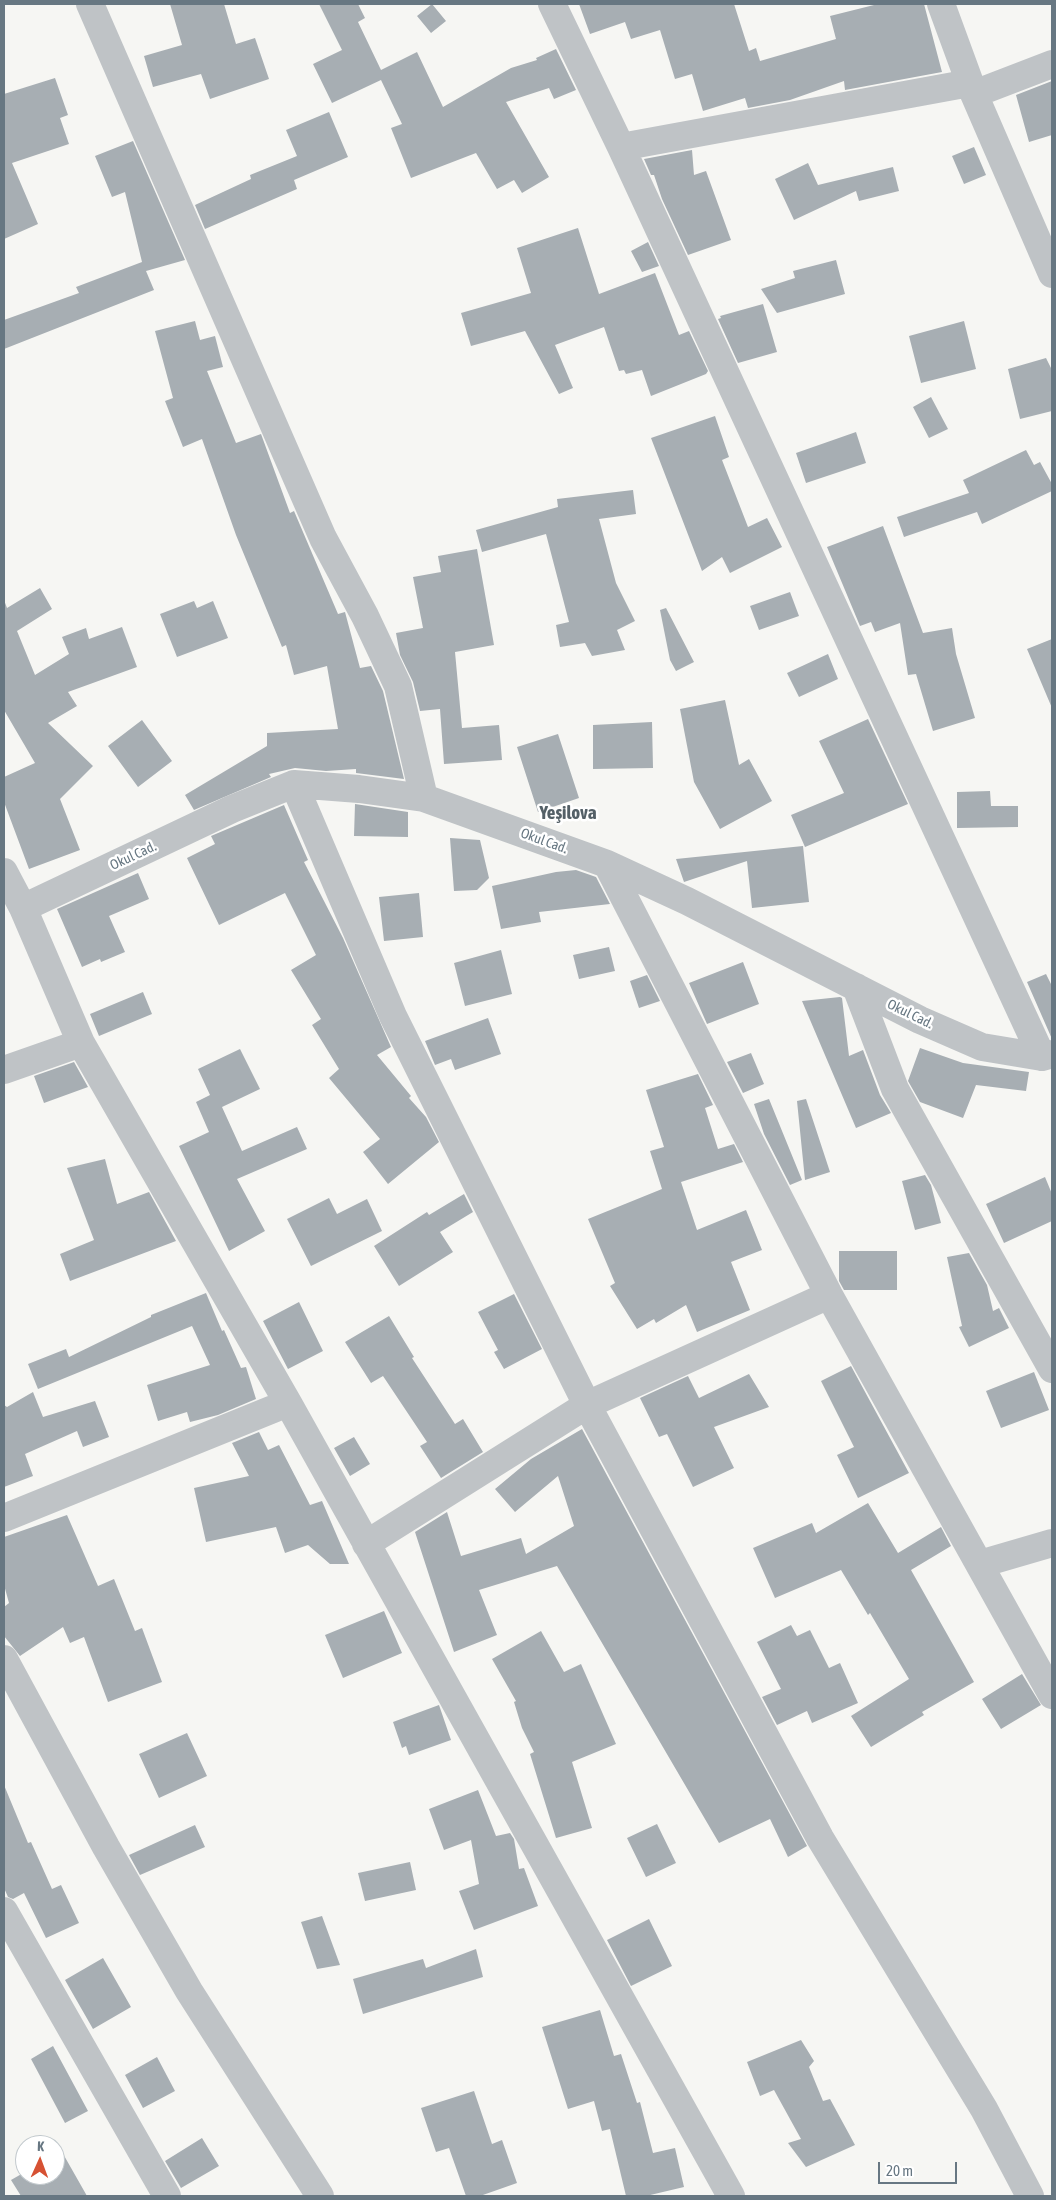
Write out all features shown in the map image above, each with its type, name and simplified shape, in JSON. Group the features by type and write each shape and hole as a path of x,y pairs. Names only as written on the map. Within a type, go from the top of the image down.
{"street":[{"path":"90,4 322,538 365,616 398,686 424,798"},
{"path":"552,4 621,147 1047,1056"},
{"path":"941,4 972,89 1052,274"},
{"path":"621,147 972,89 1052,64"},
{"path":"294,784 393,1016 587,1405 820,1838 984,2109 1030,2196"},
{"name":"Okul Cad.","path":"23,908 232,809 294,784 359,789 424,798 607,864 688,901 856,988 982,1047 1047,1056"},
{"path":"607,864 828,1295 1052,1695"},
{"path":"4,872 23,908 81,1043 288,1403 731,2196"},
{"path":"856,988 895,1089 1052,1369"},
{"path":"4,1070 81,1043"},
{"path":"366,1544 587,1405 828,1295"},
{"path":"4,1518 288,1403"},
{"path":"980,1564 1052,1543"},
{"path":"4,1659 106,1847 189,1991 320,2196"},
{"path":"4,1910 167,2196"}],"building":[{"path":"170,4 224,4 236,44 255,38 269,79 210,99 201,74 153,87 144,56 182,45"},
{"path":"319,4 358,4 365,18 358,22 381,70 417,52 443,107 511,68 537,60 536,58 556,49 576,90 554,99 549,88 506,102 549,177 522,193 514,180 497,189 476,153 411,178 391,128 402,124 381,80 332,103 313,64 342,50"},
{"path":"432,4 446,21 431,33 417,16"},
{"path":"579,4 734,4 749,51 756,48 760,61 836,39 830,16 878,4 924,4 942,72 845,90 844,81 790,100 748,108 745,98 703,111 692,74 675,79 660,30 631,39 625,22 590,34"},
{"path":"55,78 68,115 60,118 69,144 12,163 38,224 4,239 4,94"},
{"path":"1052,81 1052,135 1029,142 1016,95"},
{"path":"329,112 348,157 294,180 297,189 205,229 195,205 251,179 250,175 297,156 286,130"},
{"path":"133,141 185,260 146,271 154,290 4,349 4,320 79,293 76,287 142,262 125,192 112,197 95,156"},
{"path":"974,147 986,175 964,184 952,156"},
{"path":"692,150 694,175 706,171 731,240 688,255 662,199 654,175 651,175 644,159"},
{"path":"808,163 818,185 893,167 899,191 859,201 856,191 794,220 775,179"},
{"path":"578,228 599,294 655,273 679,335 689,331 708,371 706,374 651,396 642,370 626,374 624,370 619,371 604,327 555,345 573,388 559,394 525,331 471,346 461,313 531,293 517,248"},
{"path":"648,242 659,266 642,272 631,251"},
{"path":"836,260 845,294 777,313 761,289 795,278 793,271"},
{"path":"763,304 777,352 738,363 718,319 721,318 720,316"},
{"path":"195,321 200,340 215,336 223,367 207,371 236,443 261,434 290,513 294,511 338,614 345,612 360,668 371,666 383,691 404,779 356,773 356,769 326,771 295,768 269,774 271,777 194,810 185,795 267,746 267,733 338,729 327,666 294,675 286,645 282,647 236,535 202,439 183,447 165,401 173,398 155,331"},
{"path":"964,321 976,369 921,383 909,336"},
{"path":"1046,358 1052,370 1052,411 1020,419 1008,369"},
{"path":"931,397 948,429 929,438 913,407"},
{"path":"715,416 729,457 722,460 748,527 767,518 782,547 730,573 722,557 702,571 651,438"},
{"path":"856,432 866,463 806,483 796,453"},
{"path":"1026,450 1034,465 1040,462 1052,484 1052,491 982,524 977,512 904,537 897,517 969,493 963,480"},
{"path":"633,490 636,514 599,519 616,583 635,621 617,630 625,650 592,656 585,643 560,647 556,625 569,622 546,534 482,552 476,530 558,507 557,499"},
{"path":"883,526 923,633 952,628 956,654 975,718 933,731 916,674 908,675 900,623 875,632 871,622 860,626 827,547"},
{"path":"477,549 494,645 455,652 462,728 499,725 502,760 444,764 440,709 420,711 413,682 400,655 396,633 423,628 413,577 441,572 438,556"},
{"path":"40,588 52,609 17,631 35,675 69,654 62,637 86,628 89,639 122,627 137,667 68,692 77,706 48,723 93,766 60,799 80,850 29,869 4,802 4,777 35,763 4,710 4,600 7,608"},
{"path":"790,592 799,616 759,630 750,606"},
{"path":"194,601 197,608 213,601 228,638 177,657 160,614"},
{"path":"666,608 694,662 676,671 670,660 660,610"},
{"path":"1052,639 1052,708 1027,649"},
{"path":"828,654 838,679 799,697 787,673"},
{"path":"725,700 739,765 749,759 772,801 720,829 694,782 680,709"},
{"path":"868,719 908,804 805,847 791,815 844,793 819,741"},
{"path":"142,720 172,761 138,787 108,746"},
{"path":"652,722 653,768 593,769 593,725"},
{"path":"558,734 579,798 538,812 517,747"},
{"path":"990,791 991,806 1018,806 1018,827 957,828 957,792"},
{"path":"355,804 408,812 408,837 354,836"},
{"path":"284,805 308,860 304,862 343,938 391,1047 377,1055 411,1096 409,1098 426,1117 439,1142 388,1184 363,1152 380,1139 329,1078 339,1069 312,1025 321,1019 291,970 316,955 285,893 219,925 187,858 215,844 211,836"},
{"path":"450,838 480,840 489,878 477,890 454,891"},
{"path":"803,846 809,902 752,908 747,861 684,882 676,859"},
{"path":"576,870 596,877 610,904 539,912 541,922 501,929 492,886 556,872"},
{"path":"138,873 149,899 109,916 125,952 101,962 100,959 82,967 57,909"},
{"path":"419,893 423,937 384,941 379,897"},
{"path":"609,947 615,971 579,979 573,955"},
{"path":"501,950 512,994 465,1006 454,963"},
{"path":"743,962 759,1004 707,1024 689,983"},
{"path":"1046,974 1052,986 1052,1039 1027,982"},
{"path":"647,975 660,1001 639,1008 630,981"},
{"path":"143,992 152,1014 99,1036 90,1014"},
{"path":"842,998 849,1056 863,1050 880,1095 891,1113 856,1128 802,1001"},
{"path":"488,1018 501,1054 455,1070 451,1059 435,1065 425,1041"},
{"path":"920,1048 963,1063 1029,1072 1026,1091 976,1085 963,1118 920,1102 908,1081"},
{"path":"240,1049 260,1089 222,1107 242,1151 297,1127 307,1149 237,1179 265,1231 229,1251 179,1146 209,1132 196,1102 210,1095 198,1069"},
{"path":"751,1053 764,1084 743,1093 727,1062"},
{"path":"74,1062 88,1087 44,1103 34,1076"},
{"path":"698,1074 713,1105 705,1108 718,1149 734,1144 743,1162 681,1182 697,1230 746,1210 762,1250 731,1262 750,1310 697,1332 686,1305 656,1323 654,1319 637,1329 610,1286 615,1283 588,1219 662,1189 650,1151 664,1147 646,1090"},
{"path":"769,1099 802,1180 790,1185 764,1134 754,1104"},
{"path":"806,1099 830,1172 805,1180 797,1101"},
{"path":"105,1159 117,1204 149,1192 176,1241 70,1281 60,1254 94,1240 67,1168"},
{"path":"925,1175 931,1185 941,1223 915,1230 902,1181"},
{"path":"1045,1177 1052,1194 1052,1221 1004,1243 986,1204"},
{"path":"464,1194 473,1212 440,1232 453,1252 399,1286 374,1246 427,1212 429,1215"},
{"path":"329,1198 337,1214 367,1199 382,1231 311,1266 287,1219"},
{"path":"839,1251 897,1251 897,1290 844,1290 839,1281"},
{"path":"969,1253 987,1285 993,1311 999,1308 1009,1328 969,1347 959,1327 962,1326 947,1257"},
{"path":"206,1293 222,1331 224,1330 241,1368 246,1367 256,1399 218,1415 190,1422 187,1412 158,1421 147,1385 210,1365 192,1326 38,1389 28,1364 66,1349 69,1357 151,1317 151,1315"},
{"path":"514,1294 542,1349 504,1369 494,1352 498,1350 478,1312"},
{"path":"299,1302 323,1351 288,1369 263,1321"},
{"path":"389,1316 414,1357 412,1358 455,1424 463,1419 483,1452 441,1478 420,1446 427,1442 383,1376 371,1383 345,1342"},
{"path":"851,1366 909,1473 858,1498 837,1455 854,1447 821,1381"},
{"path":"1034,1372 1049,1410 1001,1428 986,1391"},
{"path":"749,1374 769,1407 714,1427 734,1468 693,1487 667,1434 659,1437 640,1398 688,1376 699,1398"},
{"path":"33,1392 43,1417 95,1401 109,1437 83,1447 77,1431 25,1454 33,1476 4,1487 4,1405 7,1407"},
{"path":"582,1429 807,1846 788,1857 770,1819 719,1843 557,1566 479,1590 497,1635 454,1652 415,1532 447,1512 461,1556 521,1538 526,1554 574,1526 558,1476 515,1512 495,1489 531,1459"},
{"path":"259,1432 268,1450 279,1445 310,1505 322,1501 349,1564 330,1564 308,1545 285,1553 276,1527 206,1542 194,1488 249,1476 232,1443"},
{"path":"354,1437 370,1464 350,1476 334,1448"},
{"path":"868,1503 898,1553 941,1527 951,1546 911,1570 974,1682 922,1712 924,1715 871,1747 851,1716 909,1679 870,1613 868,1615 841,1570 775,1598 753,1548 812,1523 816,1533"},
{"path":"67,1515 98,1586 114,1579 135,1631 142,1628 162,1682 108,1702 84,1637 70,1643 63,1627 20,1656 4,1636 4,1607 9,1603 4,1585 4,1537"},
{"path":"384,1611 402,1653 343,1678 325,1635"},
{"path":"791,1625 797,1636 810,1630 829,1668 840,1663 858,1703 812,1723 807,1711 777,1725 762,1697 781,1689 757,1642"},
{"path":"541,1631 564,1672 581,1664 616,1744 572,1762 592,1828 556,1838 530,1754 534,1752 522,1728 514,1702 516,1701 492,1659"},
{"path":"1022,1674 1041,1705 1001,1729 982,1699"},
{"path":"439,1705 451,1740 409,1755 406,1746 402,1748 393,1722"},
{"path":"187,1733 207,1776 159,1798 139,1754"},
{"path":"4,1785 28,1843 31,1842 52,1889 61,1885 79,1923 46,1938 24,1893 13,1899 8,1897 4,1888"},
{"path":"478,1790 496,1836 510,1833 514,1839 519,1869 524,1868 538,1906 474,1930 459,1891 479,1884 471,1840 444,1850 429,1809"},
{"path":"657,1824 676,1863 646,1877 627,1838"},
{"path":"195,1825 205,1847 140,1875 129,1855"},
{"path":"410,1862 416,1890 365,1901 358,1873"},
{"path":"322,1916 340,1965 317,1969 301,1922"},
{"path":"649,1919 672,1966 631,1986 607,1940"},
{"path":"476,1949 483,1977 363,2014 353,1979 423,1959 426,1968"},
{"path":"103,1958 131,2007 93,2029 65,1980"},
{"path":"600,2010 614,2056 621,2054 637,2103 640,2102 653,2153 675,2148 684,2187 646,2196 626,2196 610,2129 602,2131 594,2101 568,2109 542,2027"},
{"path":"801,2040 814,2061 809,2067 823,2101 830,2099 855,2145 806,2167 788,2143 801,2139 774,2090 760,2096 747,2062"},
{"path":"53,2046 88,2111 65,2123 31,2059"},
{"path":"157,2057 175,2091 143,2108 125,2075"},
{"path":"474,2091 492,2144 502,2140 517,2183 480,2196 466,2196 449,2148 436,2152 421,2108"},
{"path":"202,2138 219,2166 181,2188 165,2161"},
{"path":"65,2157 87,2196 21,2196 11,2180 15,2178 15,2185 65,2185"}],"district":[{"name":"Yeşilova","path":"568,813"}]}
